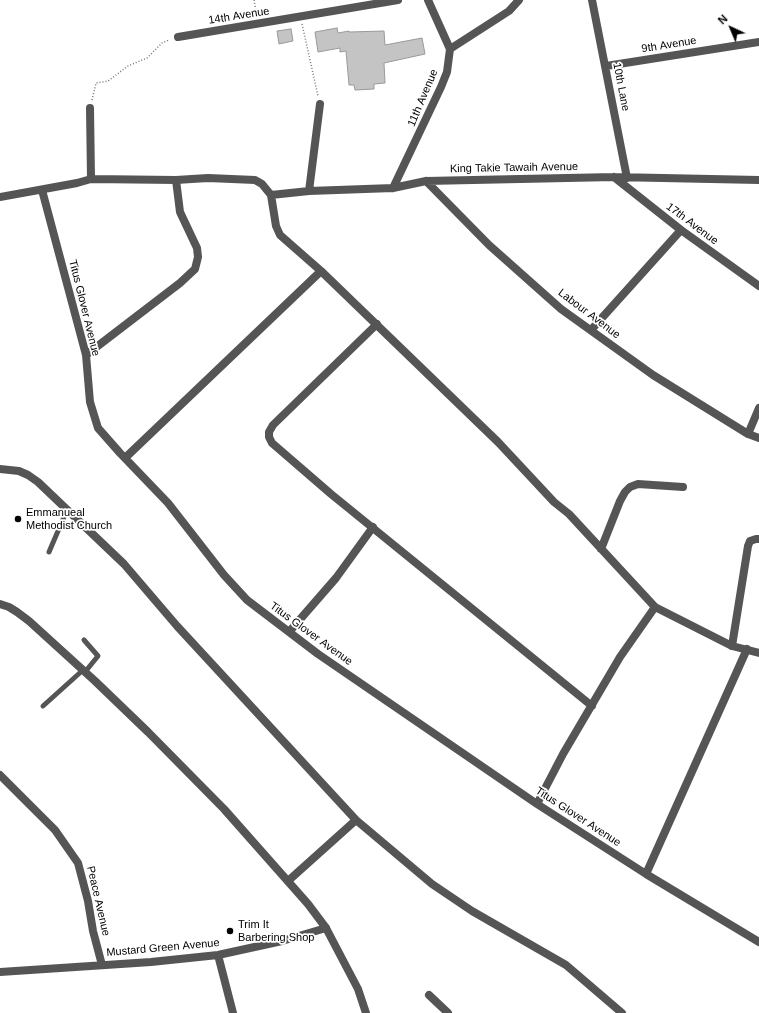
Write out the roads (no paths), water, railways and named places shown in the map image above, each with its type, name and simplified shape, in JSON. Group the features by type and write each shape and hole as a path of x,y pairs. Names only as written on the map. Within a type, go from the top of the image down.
{"street":[{"name":"14th Avenue","path":"178,37 398,0"},
{"path":"428,0 450,49 509,11 519,0"},
{"name":"10th Lane","path":"592,0 628,178"},
{"name":"9th Avenue","path":"606,66 759,42"},
{"name":"11th Avenue","path":"393,188 441,87 447,72 450,49"},
{"path":"309,191 320,104"},
{"path":"90,108 91,179"},
{"name":"King Takie Tawaih Avenue","path":"271,195 309,191 393,188 426,182 614,177 759,180"},
{"name":"17th Avenue","path":"614,177 680,230 759,286"},
{"path":"0,197 42,190 91,179 176,180 208,178 255,180 262,184 271,195 276,226 280,235 321,270 498,442 554,502 569,514 655,607 732,646 759,653"},
{"path":"86,355 180,283 195,268 198,257 197,248 180,212 176,180"},
{"name":"Labour Avenue","path":"426,182 489,245 561,309 653,375 748,434 759,438"},
{"name":"Titus Glover Avenue","path":"42,190 86,355 90,402 98,428 168,503 224,575 247,600 318,654 537,804 646,874 759,942"},
{"path":"591,330 680,230"},
{"path":"125,458 321,270"},
{"path":"377,324 273,425 269,432 269,437 272,443 331,494 592,706"},
{"path":"748,434 759,408"},
{"path":"0,468 19,471 38,482 124,564 177,626 356,820 432,884 472,911 566,965 622,1013"},
{"path":"601,549 620,501 630,487 638,484 682,487"},
{"path":"289,632 336,578 373,527"},
{"path":"732,646 748,546 750,541 759,539"},
{"path":"0,604 9,606 17,612 84,671 148,732 224,809 308,904 326,928 358,989 366,1013"},
{"path":"537,804 563,754 620,657 655,607"},
{"path":"646,874 747,649"},
{"name":"Peace Avenue","path":"0,775 55,830 78,863 102,965"},
{"path":"288,881 356,820"},
{"name":"Mustard Green Avenue","path":"0,972 151,962 218,955 282,941 326,928"},
{"path":"218,955 233,1013"},
{"path":"429,996 448,1013"}],"lane":[{"path":"49,552 67,510"},
{"path":"44,706 84,671 98,656 84,640"}],"place":[{"name":"Emmanueal Methodist Church","path":"18,519"},
{"name":"Trim It Barbering Shop","path":"230,931"}]}
